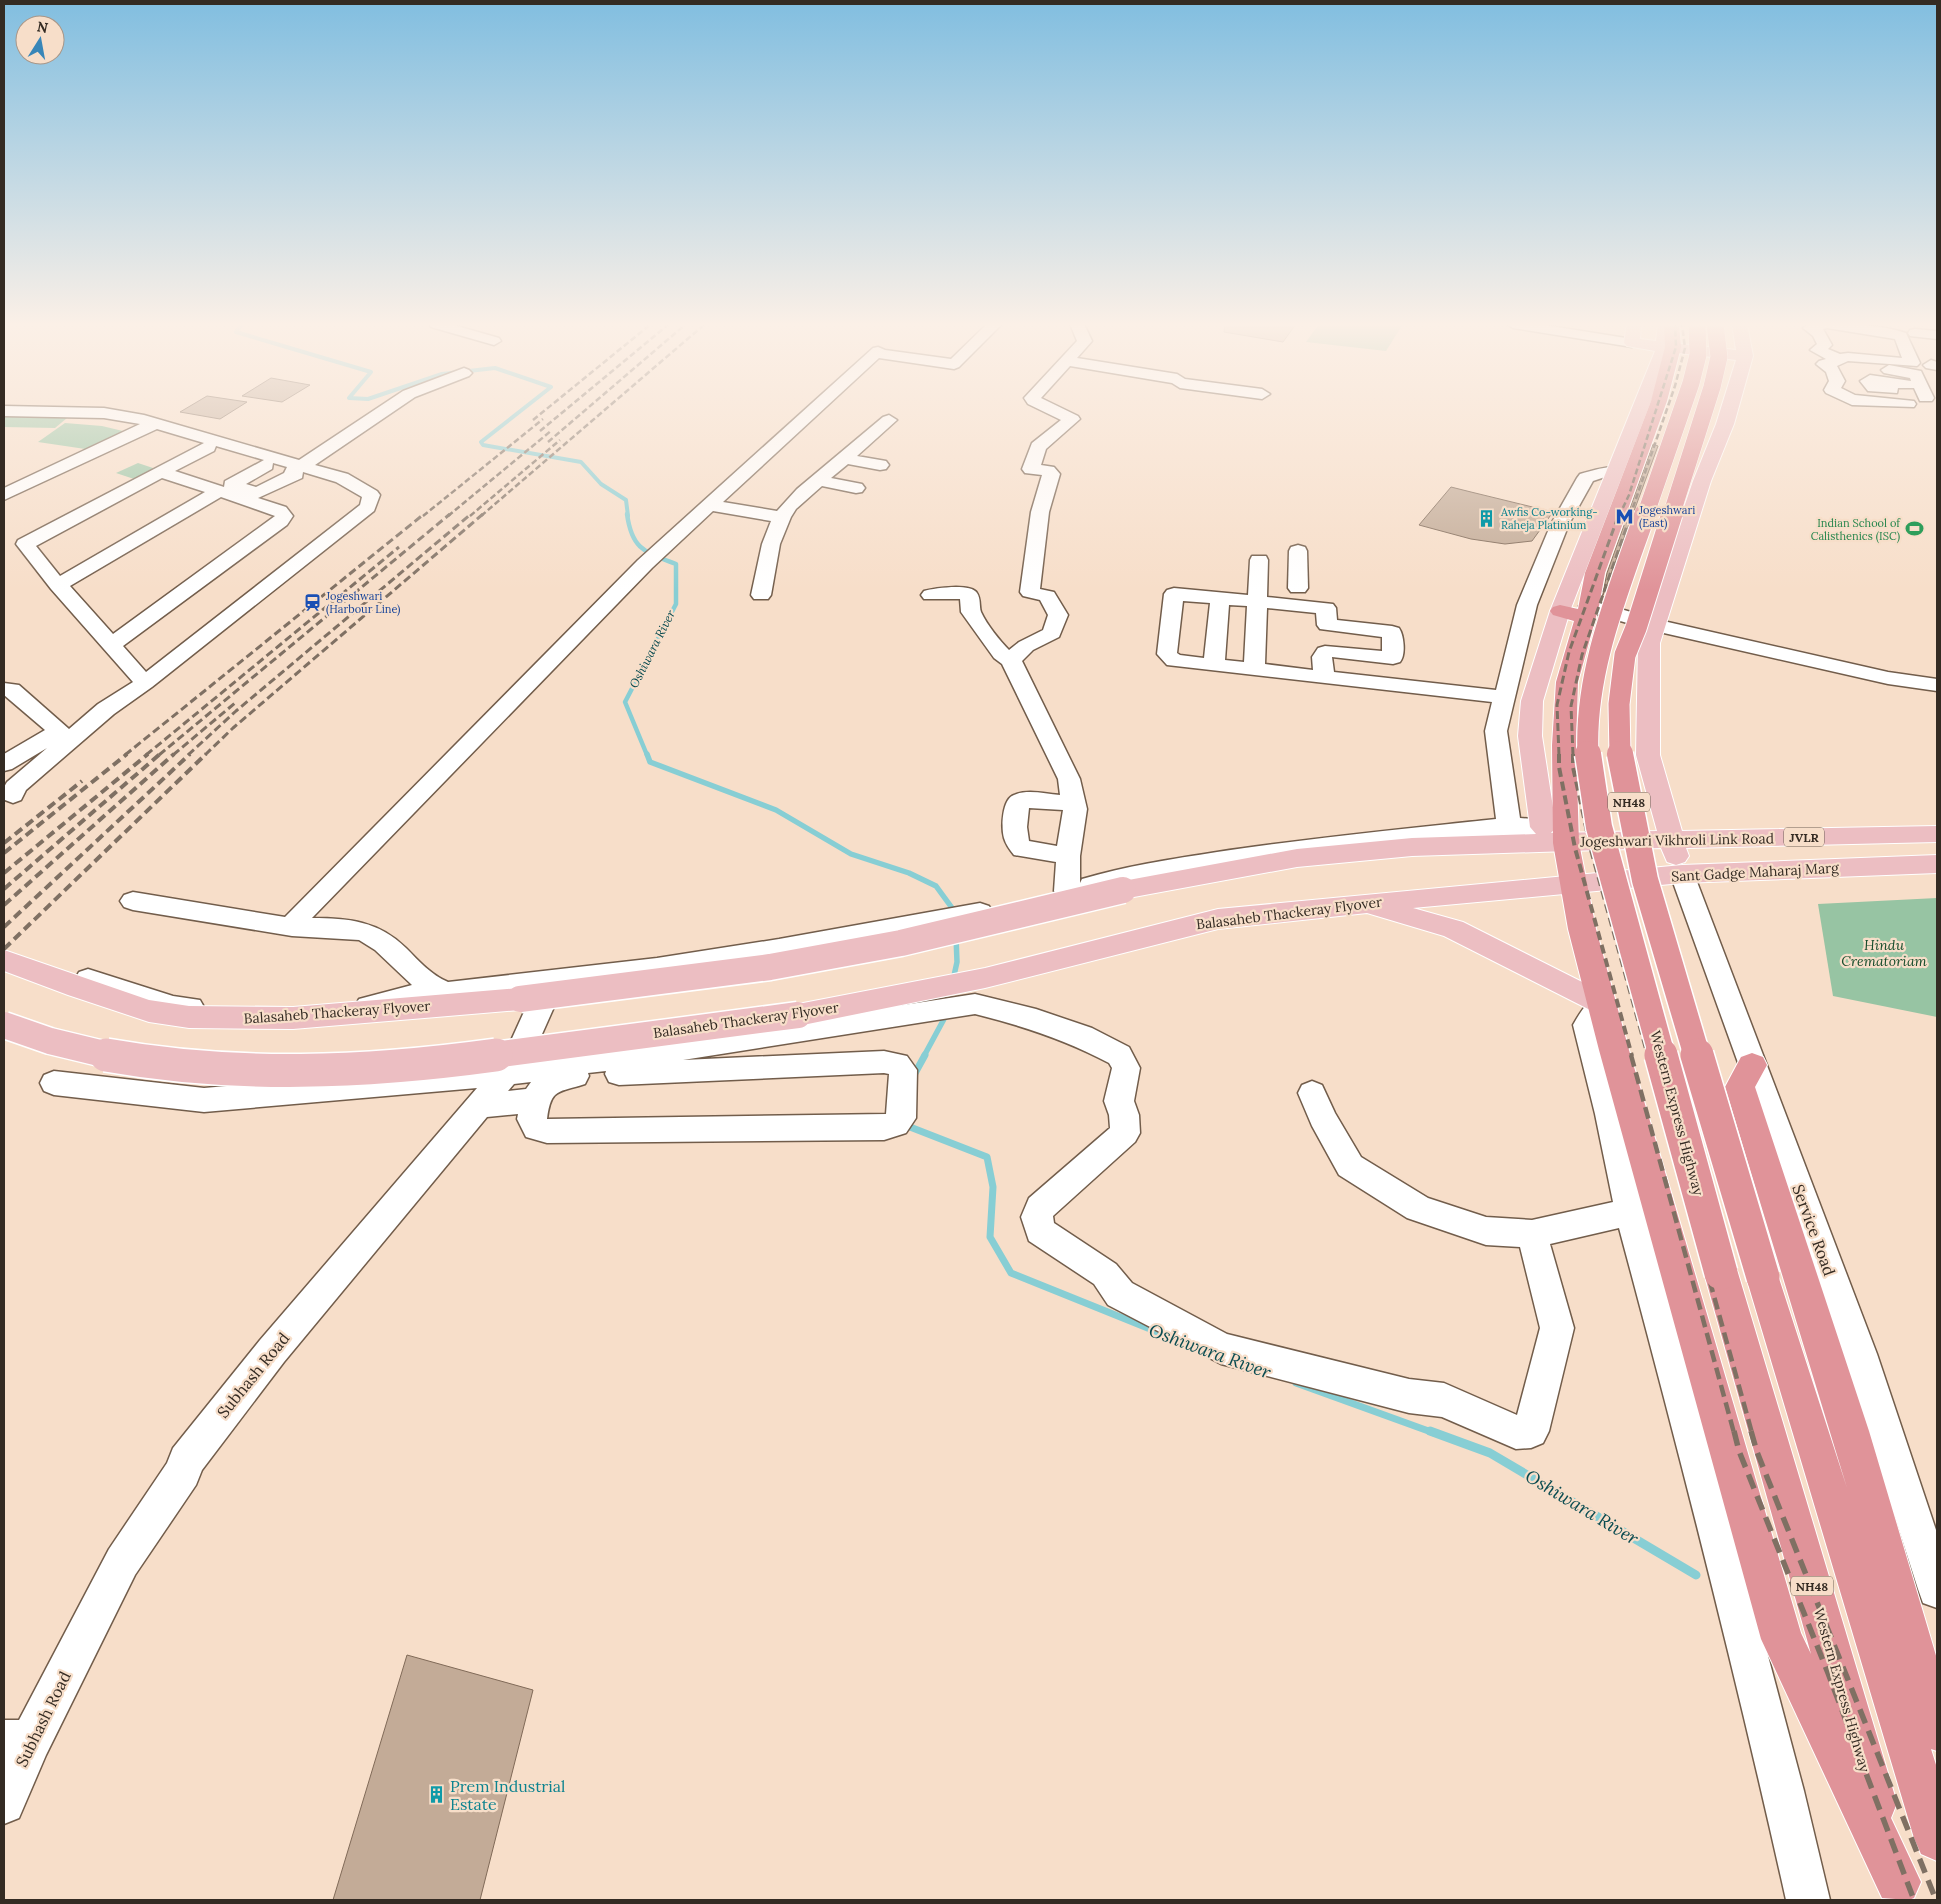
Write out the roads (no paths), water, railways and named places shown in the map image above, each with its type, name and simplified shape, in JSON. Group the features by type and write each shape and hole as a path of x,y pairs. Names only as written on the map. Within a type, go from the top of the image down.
{"highway":[{"name":"Western Express Highway","path":"1680,413 1599,652 1590,696 1588,758 1599,827 1721,1272 1900,1891"},
{"name":"NH48","path":"1704,413 1636,628 1625,655 1619,704 1620,763 1645,880 1764,1277 1937,1838"},
{"path":"1623,472 1568,682 1558,832 1573,885 1602,1006 1605,1055 1782,1639 1900,1891"},
{"path":"1560,611 1587,611"},
{"path":"1752,1065 1740,1087 1850,1431 1937,1730"}],"main road":[{"path":"1558,832 1530,736 1532,701 1560,611 1623,472 1639,413"},
{"path":"1682,874 1648,755 1650,643 1702,481 1729,413"},
{"name":"Jogeshwari Vikhroli Link Road","path":"1558,832 1671,840 1937,834"},
{"name":"Balasaheb Thackeray Flyover","path":"4,960 78,988 149,1011 224,1019 293,1018 512,1000 770,967 901,943 1123,890 1153,879 1297,858 1412,846 1488,843 1558,832"},
{"name":"Sant Gadge Maharaj Marg","path":"1573,885 1682,874 1937,864"},
{"name":"Balasaheb Thackeray Flyover","path":"4,1025 62,1045 156,1064 271,1072 398,1067 798,1015 985,978 1195,923 1363,904 1573,885"},
{"path":"1363,904 1453,929 1602,1006"}],"street":[{"path":"16,413 149,426 296,471"},
{"path":"266,465 231,485 258,493 296,471 381,413"},
{"path":"292,927 298,917 645,564 811,413"},
{"path":"1011,660 1026,646 1052,633 1058,615 1047,596 1030,592 1040,512 1051,474 1048,471 1031,469 1038,448 1072,419 1059,413"},
{"path":"4,418 36,416"},
{"path":"761,595 771,544 782,516 789,506 889,420"},
{"path":"4,496 149,426 266,465 342,478 371,496 368,506 124,699 118,710 78,750 30,789 8,799"},
{"path":"145,683 58,585 25,544 208,447"},
{"path":"844,458 880,466"},
{"path":"111,645 273,527 284,516 280,511 161,472"},
{"path":"1508,826 1496,731 1527,606 1560,524 1586,478 1600,472 1623,472"},
{"path":"818,480 856,488"},
{"path":"58,585 219,491"},
{"path":"710,505 782,516"},
{"path":"1298,551 1298,588"},
{"path":"1254,669 1259,560"},
{"path":"1324,676 1322,657 1325,652 1334,651 1393,658 1392,632 1327,625 1327,591 1298,588 1220,598 1174,594 1167,654 1174,661 1504,697"},
{"path":"931,595 964,593 969,595 971,612 1001,654 1011,660 1069,779 1075,808 1068,856 1067,891"},
{"path":"1258,593 1326,608"},
{"path":"1214,665 1220,598"},
{"path":"1587,611 1655,624 1888,678 1937,684"},
{"path":"4,689 11,690 60,731 6,760"},
{"path":"1068,856 1020,847 1015,829 1018,802 1022,800 1074,802"},
{"path":"133,901 292,927 366,932 390,949 406,966 436,989 448,992 657,968 779,949 968,915 1067,891 1153,879 1246,856 1375,839 1508,826 1558,832"},
{"name":"Service Road","path":"1682,874 1860,1354 1937,1589"},
{"path":"57,969 173,1006 267,1010 372,1006 436,989"},
{"name":"Subhash Road","path":"4,1802 17,1741 122,1562 183,1472 186,1461 272,1351 515,1063 552,980"},
{"path":"54,1083 180,1099 204,1100 340,1090 505,1074 794,1033 975,1004 1026,1016 1082,1036 1119,1055 1126,1068 1118,1101 1124,1115 1125,1133 1040,1208 1037,1217 1040,1230 1105,1274 1120,1294 1221,1348 1408,1396 1444,1400 1516,1432 1531,1431 1557,1328 1532,1234"},
{"path":"884,1062 897,1064 903,1070 901,1118 896,1124 884,1128 547,1131 536,1128 532,1120 535,1100 544,1084 558,1077 706,1068 884,1062"},
{"path":"1312,1093 1322,1117 1350,1166 1418,1208 1486,1232 1532,1234 1630,1212"},
{"path":"1617,1098 1630,1212 1681,1393 1780,1782 1799,1894"},
{"path":"480,1106 535,1100"}],"waterway":[{"name":"Oshiwara River","path":"518,413 481,442 483,445 581,462 601,484 626,500 628,516"},
{"name":"Oshiwara River","path":"627,514 632,535 642,548 676,564 676,604 625,702 647,755"},
{"name":"Oshiwara River","path":"647,754 650,762 776,810 851,854 909,873 936,886 955,912"},
{"name":"Oshiwara River","path":"953,980 957,962 956,937"},
{"name":"Oshiwara River","path":"924,1056 944,1019"},
{"name":"Oshiwara River","path":"914,1075 925,1055"},
{"name":"Oshiwara River","path":"908,1121 910,1127 987,1157 993,1187 990,1237 1011,1273 1170,1337"},
{"name":"Oshiwara River","path":"1296,1383 1434,1433"},
{"name":"Oshiwara River","path":"1430,1431 1490,1453 1696,1575"}],"railway":[{"path":"533,420 542,413"},
{"path":"540,431 562,413"},
{"path":"548,442 582,413"},
{"path":"481,516 601,413"},
{"path":"1619,516 1629,495 1655,413"},
{"path":"1630,516 1666,413"},
{"path":"423,516 543,419"},
{"path":"448,516 552,430"},
{"path":"470,516 560,440"},
{"path":"125,755 424,514"},
{"path":"159,755 450,514"},
{"path":"188,755 236,711 471,514"},
{"path":"205,755 233,728 483,514"},
{"path":"1559,755 1557,705 1569,652 1619,514"},
{"path":"1573,755 1571,706 1582,655 1631,514"},
{"path":"146,755 399,547"},
{"path":"173,755 235,703"},
{"path":"4,853 127,754"},
{"path":"4,873 148,754"},
{"path":"4,889 160,754"},
{"path":"4,905 174,754"},
{"path":"4,927 190,754"},
{"path":"4,949 206,754"},
{"path":"1559,755 1559,767 1575,848 1632,1056"},
{"path":"1573,755 1573,767 1591,850 1648,1056"},
{"path":"4,843 82,781"},
{"path":"1631,1055 1734,1433"},
{"path":"1647,1055 1752,1433"},
{"path":"1734,1431 1739,1451 1828,1673 1914,1900"},
{"path":"1751,1431 1757,1452 1936,1900"}],"place":[{"name":"Jogeshwari (East)","path":"1625,516"},
{"name":"Awfis Co-working- Raheja Platinium","path":"1487,518"},
{"name":"Indian School of Calisthenics (ISC)","path":"1914,529"},
{"name":"Jogeshwari (Harbour Line)","path":"312,602"},
{"name":"Prem Industrial Estate","path":"436,1795"}],"park label":[{"name":"Hindu Crematoriam","path":"1884,954"}]}
